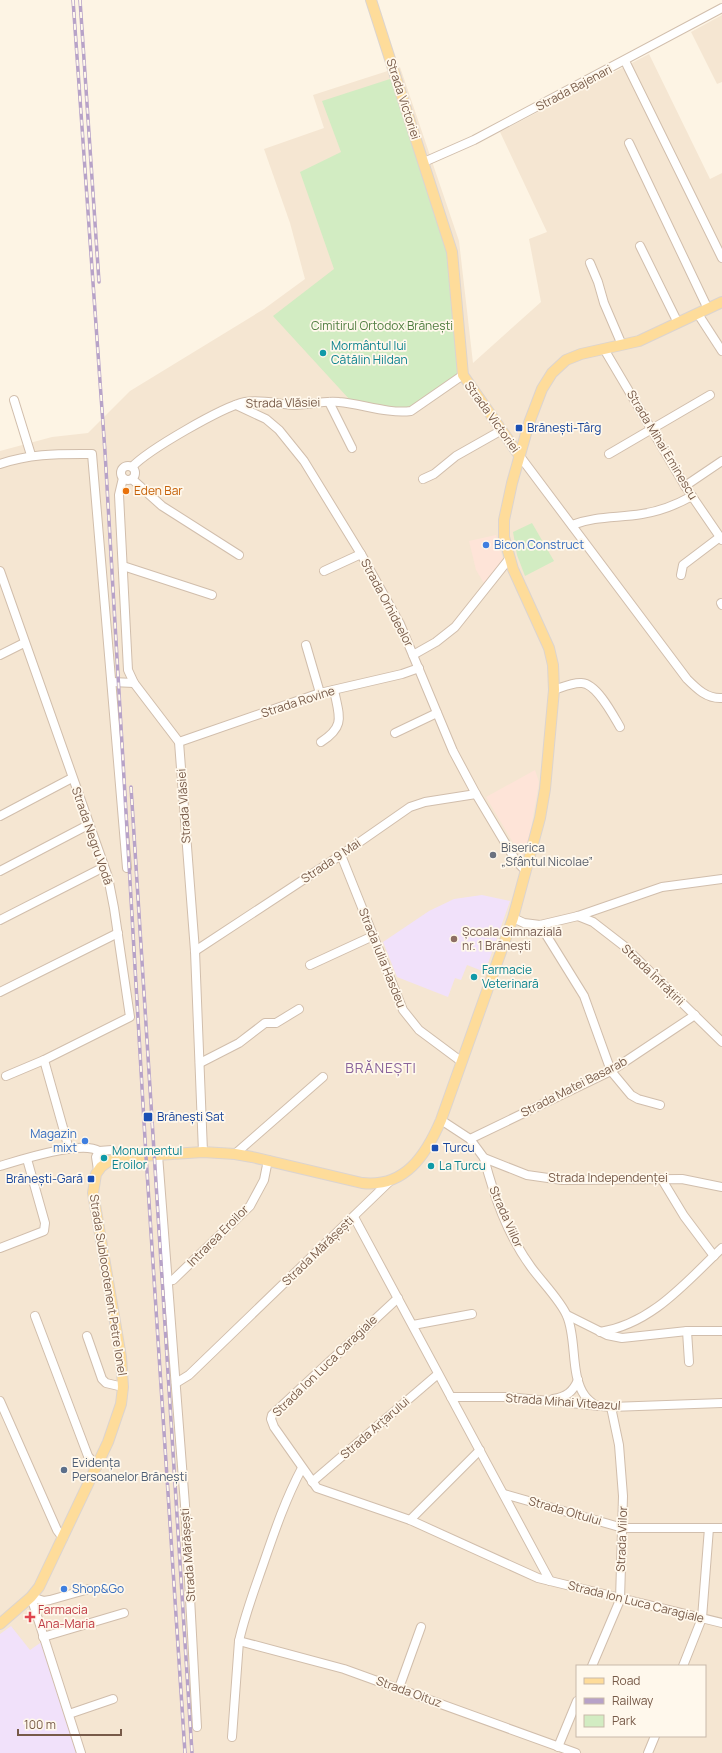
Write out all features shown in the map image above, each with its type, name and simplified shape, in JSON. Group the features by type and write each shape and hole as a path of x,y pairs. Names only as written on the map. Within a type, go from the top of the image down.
{"main road":[{"name":"Strada Victoriei","path":"371,0 452,252 463,375 519,455"},
{"path":"98,1170 106,1162 120,1158 203,1152 235,1154 268,1160 362,1183 378,1184 389,1182 401,1176 413,1165 432,1138 441,1120 513,918 526,871 545,789 554,690 551,655 509,559 504,537 504,520 519,455 535,406 552,373 566,360 639,341 722,302"},
{"name":"Strada Sublocotenent Petre Ionel","path":"0,1624 31,1598 39,1587 97,1467 118,1417 123,1387 121,1356 94,1199 94,1181 98,1170"}],"street":[{"name":"Strada Bajenari","path":"424,162 474,140 625,61 722,8"},
{"path":"625,61 722,258"},
{"path":"629,143 708,309"},
{"path":"640,246 678,323"},
{"path":"590,263 598,282 604,303 622,345"},
{"path":"698,314 722,352"},
{"name":"Strada Mihai Eminescu","path":"604,349 685,486 720,534"},
{"name":"Strada Vlăsiei","path":"127,478 121,474 124,468 132,467 140,460 185,431 236,404 260,400 291,405 329,402 411,411 463,375"},
{"path":"609,454 651,428 710,395"},
{"path":"14,400 32,455"},
{"path":"329,402 352,448"},
{"name":"Strada Orhideelor","path":"236,404 266,419 290,441 304,461 400,624 453,751 476,794 516,861 526,871"},
{"path":"423,479 439,470 456,456 502,430"},
{"path":"0,464 32,455 92,454 127,868"},
{"name":"Strada Victoriei","path":"519,455 687,679 698,690 709,696 722,698"},
{"path":"685,486 722,461"},
{"path":"132,467 135,473 127,478 119,495 128,670 134,683 179,742"},
{"path":"127,478 162,506 239,555"},
{"path":"572,525 600,517 657,511 669,508 692,496"},
{"path":"681,575 684,565 720,534"},
{"path":"324,571 360,554"},
{"path":"414,655 436,642 455,627 509,559"},
{"path":"122,566 212,595"},
{"name":"Strada Negru Vodă","path":"0,571 3,588 104,867 111,892 130,1017 44,1060 6,1076"},
{"path":"0,655 24,643"},
{"path":"306,645 320,693"},
{"name":"Strada Rovine","path":"179,742 320,693 402,674 419,668"},
{"path":"112,682 134,683"},
{"path":"554,690 581,682 591,686 613,715 620,727"},
{"path":"321,742 334,733 338,724 334,690"},
{"path":"395,733 437,713"},
{"name":"Strada Vlăsiei","path":"179,742 195,951 203,1152"},
{"path":"0,816 72,778"},
{"name":"Strada 9 Mai","path":"195,951 416,804 476,794"},
{"path":"0,870 88,825"},
{"name":"Strada Iulia Hasdeu","path":"341,855 403,1010 419,1030 462,1062"},
{"path":"0,920 104,867"},
{"path":"513,918 524,923 540,925 578,916 662,887 722,878"},
{"name":"Strada Înfrățirii","path":"578,916 593,922 624,946 722,1042"},
{"path":"540,925 584,996 611,1070 631,1095 638,1099 660,1106"},
{"path":"0,992 118,933"},
{"path":"310,965 373,936"},
{"path":"200,1062 239,1043 266,1022 276,1023 299,1009"},
{"name":"Strada Matei Basarab","path":"470,1139 611,1070 695,1015"},
{"path":"44,1060 68,1149"},
{"path":"235,1154 323,1077"},
{"path":"441,1120 470,1139 484,1158"},
{"path":"0,1166 27,1158 68,1149 92,1148 99,1151 112,1150 120,1158"},
{"name":"Strada Sublocotenent Petre Ionel","path":"98,1170 96,1157 99,1151"},
{"name":"Strada Mărășești","path":"158,1155 193,1621 197,1727"},
{"path":"0,1248 44,1231 45,1223 27,1158"},
{"name":"Strada Independenței","path":"484,1158 527,1175 550,1179 661,1178 682,1179 722,1187"},
{"name":"Strada Viilor","path":"484,1158 492,1188 509,1229 530,1266 567,1315 573,1338 578,1380 584,1396 596,1406"},
{"name":"Intrarea Eroilor","path":"167,1281 173,1280 250,1206 264,1180 268,1160"},
{"path":"661,1178 684,1216 714,1256"},
{"name":"Strada Mărășești","path":"176,1384 189,1375 389,1182"},
{"path":"354,1217 550,1581"},
{"path":"600,1332 615,1330 631,1323 659,1306 680,1290 722,1248"},
{"name":"Strada Ion Luca Caragiale","path":"398,1298 272,1415 271,1423 317,1488 410,1520 520,1571 550,1581 620,1600 722,1623"},
{"path":"413,1326 472,1314"},
{"path":"567,1315 612,1337 622,1338 687,1331 722,1331"},
{"path":"35,1316 88,1456 97,1467"},
{"path":"687,1331 689,1362"},
{"path":"87,1336 102,1379 106,1383 123,1387"},
{"name":"Strada Arțarului","path":"312,1482 438,1374"},
{"path":"548,1401 568,1394 574,1388 578,1380"},
{"name":"Strada Mihai Viteazul","path":"452,1397 507,1397 611,1407 722,1402"},
{"path":"1,1407 57,1530 63,1538"},
{"name":"Strada Viilor","path":"592,1665 620,1600 623,1528 622,1472 611,1407"},
{"path":"410,1520 480,1450"},
{"path":"232,1737 239,1641 248,1608 269,1548 292,1487 302,1468"},
{"name":"Strada Oltului","path":"504,1494 623,1528 722,1528"},
{"path":"683,1665 702,1618 709,1528"},
{"path":"31,1598 44,1601 89,1589"},
{"path":"31,1598 82,1753"},
{"path":"43,1637 124,1613"},
{"path":"399,1688 420,1627"},
{"name":"Strada Oituz","path":"239,1641 344,1669 576,1753"},
{"path":"69,1714 112,1699"},
{"path":"558,1747 576,1703"},
{"path":"648,1753 655,1737"}],"shaded area":[{"path":"722,15 722,82 717,84 691,32"},
{"path":"649,54 710,179 722,173 722,1753 0,1753 0,451 52,437 88,433 130,391 264,309 305,279 290,223 264,149 324,128 313,95 400,67 459,241 473,363 541,302 529,239 547,232 500,132"},
{"name":"Bicon Construct","path":"496,535 504,563 485,585 476,570 469,541"},
{"path":"535,770 539,782 527,851 521,856 486,797"},
{"path":"482,895 510,901 485,972 467,965 461,980 455,978 448,997 397,977 383,942 429,911 454,899"},
{"path":"11,1626 30,1650 43,1641 80,1753 0,1753 0,1634"}],"green space":[{"name":"Cimitirul Ortodox Brănești","path":"393,78 449,250 461,375 423,405 405,409 350,400 273,316 334,269 300,172 341,152 322,101"},
{"path":"532,523 554,561 525,576 517,555 513,532"}],"railway":[{"path":"73,0 105,452 146,1156 185,1753"},
{"path":"80,0 99,282"},
{"path":"131,787 192,1753"}],"place":[{"name":"Mormântul lui Cătălin Hildan","path":"323,353"},
{"name":"Brănești-Târg","path":"519,428"},
{"name":"Eden Bar","path":"126,491"},
{"name":"Bicon Construct","path":"486,545"},
{"name":"Biserica „Sfântul Nicolae”","path":"493,855"},
{"name":"Școala Gimnazială nr. 1 Brănești","path":"454,939"},
{"name":"Farmacie Veterinară","path":"474,977"},
{"name":"Brănești Sat","path":"148,1117"},
{"name":"Magazin mixt","path":"85,1141"},
{"name":"Turcu","path":"435,1148"},
{"name":"Monumentul Eroilor","path":"104,1158"},
{"name":"La Turcu","path":"431,1166"},
{"name":"Brănești-Gară","path":"91,1179"},
{"name":"Evidența Persoanelor Brănești","path":"64,1470"},
{"name":"Shop&Go","path":"64,1589"},
{"name":"Farmacia Ana-Maria","path":"30,1617"}],"district":[{"name":"BRĂNEȘTI","path":"381,1068"}]}
